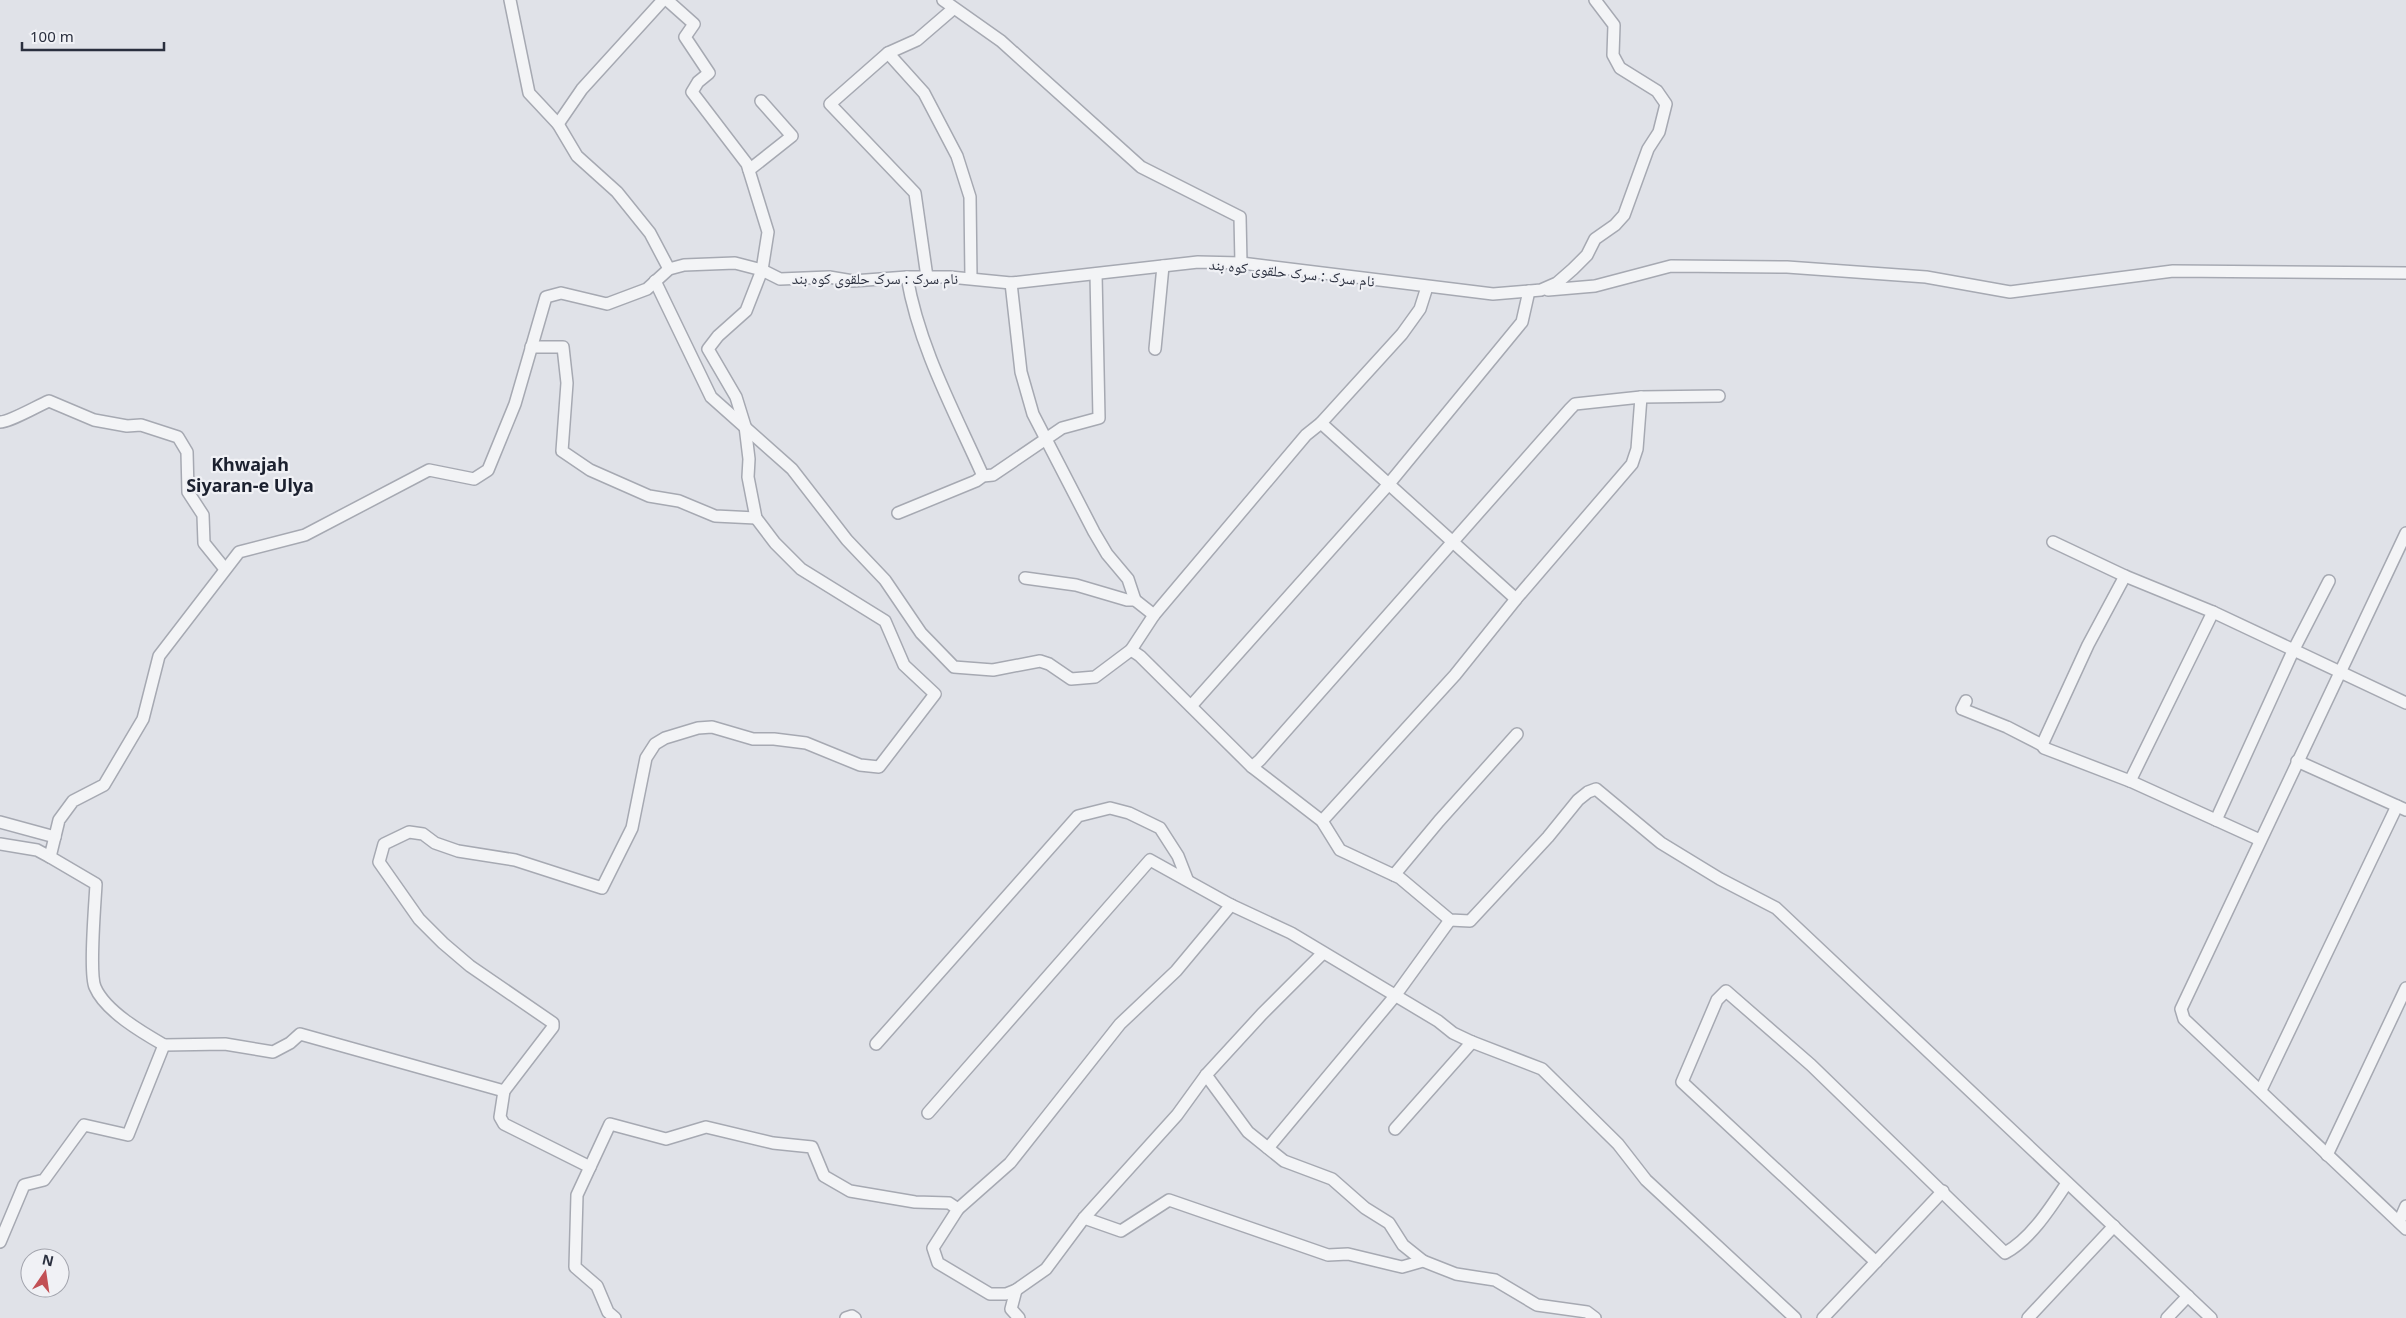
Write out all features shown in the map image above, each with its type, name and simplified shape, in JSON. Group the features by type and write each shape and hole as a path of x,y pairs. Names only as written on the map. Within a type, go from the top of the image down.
{"street":[{"path":"50,857 59,820 73,801 104,785 143,719 158,656 239,552 305,536 429,470 474,479 488,470 515,404 546,297 561,293 607,304 647,288 669,269 650,233 617,192 577,156 558,124 529,93 510,0"},
{"path":"558,124 582,89 663,0"},
{"path":"590,1167 504,1124 500,1117 504,1091 553,1028 554,1022 470,966 419,919 379,862 384,844 409,832 423,834 435,842 458,851 515,860 602,888 632,828 646,758 655,744 665,738 698,728 712,727 753,739 774,738 806,743 860,766 879,767 935,694 904,664 885,621 801,569 775,543 756,518 748,478 749,459 745,426 736,397 708,349 718,336 746,311 762,270 768,232 747,164 692,92 698,82 709,73 685,37 694,24 667,0"},
{"path":"943,0 953,9 1001,41 1141,167 1240,218 1241,263"},
{"name":"نام سرک : سرک حلقوی کوه بند","path":"669,269 684,265 735,263 762,270 780,279 829,277 853,281 927,277 971,278 1011,283 1198,262 1241,263 1493,294 1535,291 1557,283 1573,270 1587,255 1595,239 1614,226 1624,215 1648,149 1659,132 1666,104 1657,92 1620,68 1613,55 1614,26 1594,0"},
{"path":"927,277 916,193 830,104 888,53 917,40 953,9"},
{"path":"888,53 924,93 957,156 970,197 971,278"},
{"path":"749,170 792,136 761,101"},
{"path":"1155,349 1163,266"},
{"path":"1191,706 1388,485 1522,322 1535,291 1596,286 1671,266 1787,267 1926,277 2010,292 2173,272 2406,273"},
{"path":"898,514 976,481 983,476 993,475 1062,428 1099,418 1096,274"},
{"path":"907,277 912,305 935,371 983,476"},
{"path":"655,282 711,397 792,469 847,540 885,580 921,633 954,666 993,670 1040,661 1049,664 1071,679 1095,677 1131,650 1154,615 1306,434 1321,423 1402,334 1420,309 1427,287"},
{"path":"1011,283 1021,372 1033,414 1107,554 1128,579 1135,600 1154,615"},
{"path":"531,347 562,347 567,383 562,451 590,470 649,496 679,501 715,516 756,518"},
{"path":"1252,766 1260,760 1576,404 1641,397 1719,396"},
{"path":"1322,821 1455,675 1516,599 1632,464 1637,449 1641,397"},
{"path":"0,422 6,422 28,409 49,401 94,420 126,426 141,426 178,437 187,452 188,492 203,515 204,543 225,569"},
{"path":"1321,423 1516,599"},
{"path":"2402,1225 2327,1156 2262,1090 2184,1019 2181,1009 2297,760 2406,533"},
{"path":"2053,542 2126,576 2213,612 2293,651 2406,702"},
{"path":"2042,745 2088,645 2126,576"},
{"path":"1025,578 1067,583 1127,600 1135,600"},
{"path":"2216,820 2293,651 2329,581"},
{"path":"2130,781 2213,612"},
{"path":"1131,650 1140,656 1252,766 1322,821 1340,850 1394,875 1434,904 1450,920 1470,921 1548,837 1578,800 1588,792 1596,789 1661,843 1720,879 1776,908 2211,1318"},
{"path":"1966,701 1962,708 2007,726 2042,745 2044,748 2130,781 2260,840"},
{"path":"1394,875 1439,821 1517,734"},
{"path":"2262,1090 2402,808 2297,760"},
{"path":"876,1044 1078,816 1110,808 1129,813 1160,828 1178,856 1187,879"},
{"path":"0,822 55,837"},
{"path":"0,844 37,850 96,884 92,975 98,992 129,1025 164,1046 225,1044 273,1052 290,1043 300,1034 504,1091"},
{"path":"928,1113 1150,860 1187,879 1230,905 1291,933 1472,1042 1542,1069 1618,1144 1646,1180 1795,1318"},
{"path":"1230,905 1176,971 1120,1024 1103,1048 1010,1163 958,1209 933,1248 938,1263 990,1294 1006,1294 1016,1290 1046,1269 1084,1218 1177,1115 1206,1074 1323,953"},
{"path":"1268,1148 1395,996 1450,920"},
{"path":"2327,1156 2406,988"},
{"path":"1876,1262 1682,1082 1717,1000 1726,991 1811,1065 2005,1253 2019,1243 2049,1210 2067,1183"},
{"path":"1395,1129 1472,1042"},
{"path":"0,1242 24,1185 44,1180 84,1125 128,1135 164,1046"},
{"path":"1206,1074 1248,1132 1284,1161 1332,1179 1366,1208 1390,1223 1403,1245 1423,1261 1456,1274 1495,1280 1537,1305 1587,1312 1595,1318"},
{"path":"614,1318 608,1312 597,1286 575,1267 577,1196 610,1124 666,1139 706,1127 773,1143 812,1147 824,1176 850,1191 915,1202 949,1203 958,1209"},
{"path":"1823,1318 1942,1192"},
{"path":"1084,1218 1121,1231 1169,1200 1328,1255 1348,1254 1402,1267 1423,1261"},
{"path":"2402,1225 2406,1206"},
{"path":"2028,1318 2114,1226"},
{"path":"1016,1290 1011,1309 1019,1318"},
{"path":"2167,1318 2188,1296"},
{"path":"846,1318 852,1316 855,1318"}],"district":[{"name":"Khwajah Siyaran-e Ulya","path":"250,474"}]}
